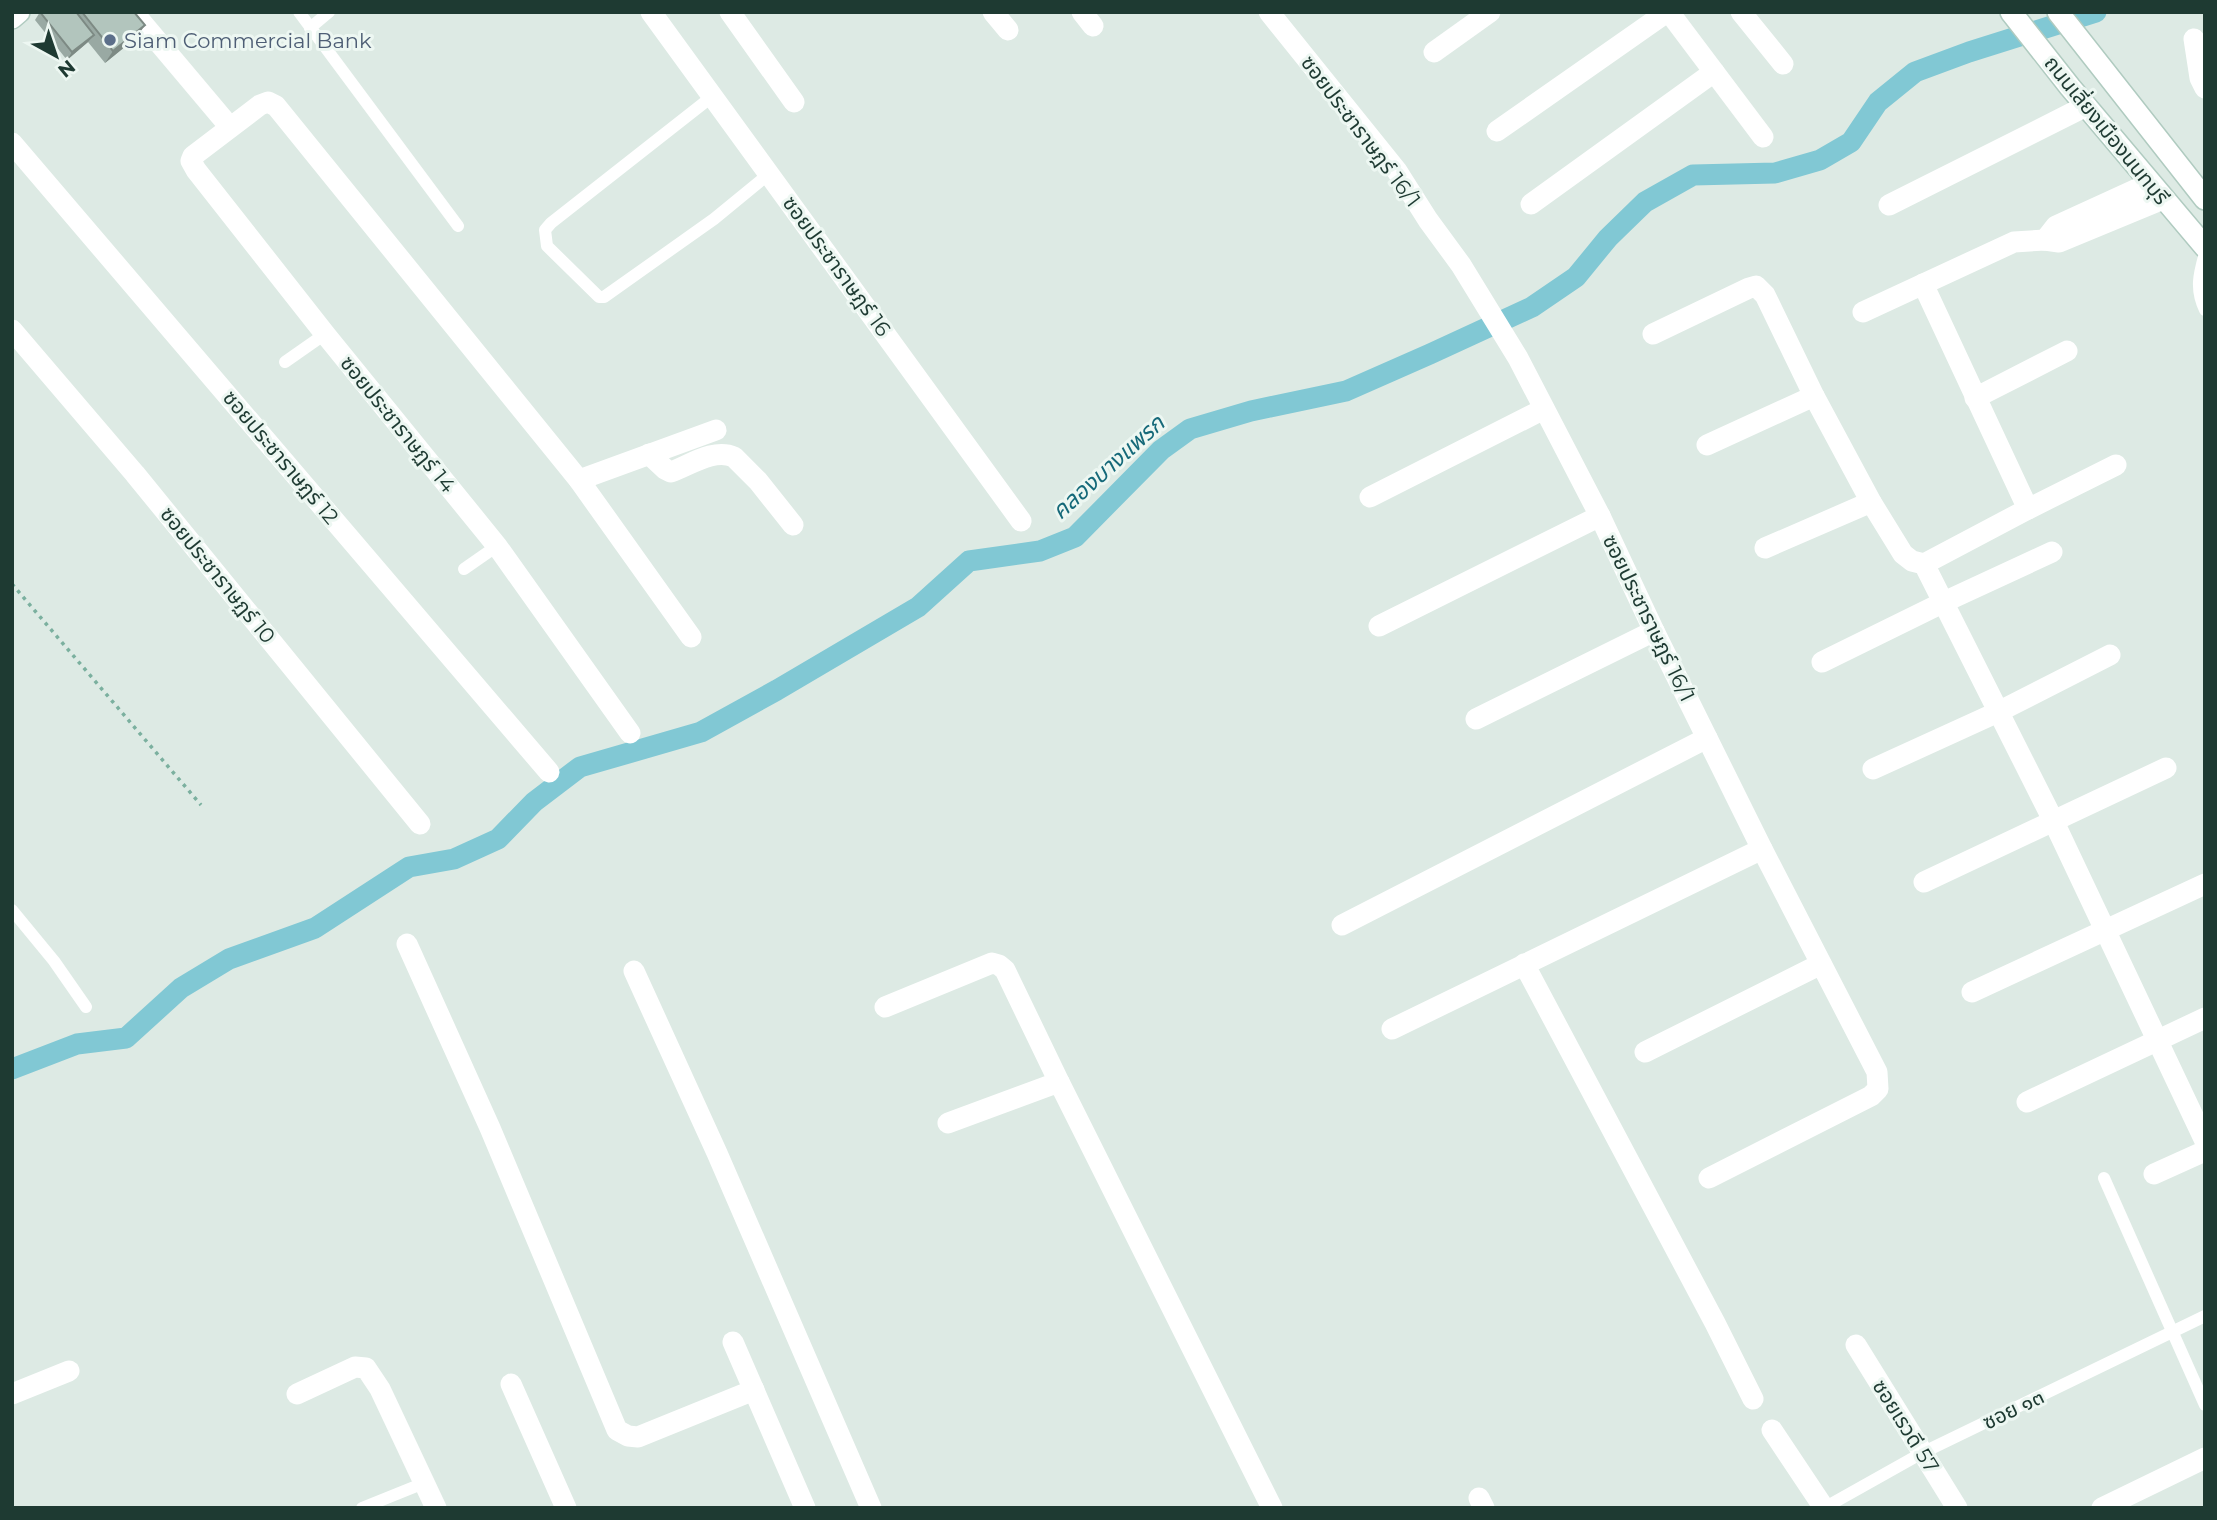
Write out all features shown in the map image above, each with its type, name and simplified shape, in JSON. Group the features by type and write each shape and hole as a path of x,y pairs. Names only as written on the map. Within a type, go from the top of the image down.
{"street":[{"path":"12,18 19,12"},
{"path":"133,12 229,126"},
{"name":"ซอยประชาราษฎร์ 16","path":"652,12 1021,521"},
{"path":"730,12 794,102"},
{"path":"993,12 1008,30"},
{"name":"ซอยประชาราษฎร์ 16/1","path":"1269,12 1396,171 1461,265 1518,358 1600,516 1762,849 1877,1072 1878,1089 1871,1096 1709,1178"},
{"path":"1434,52 1490,12"},
{"path":"1497,131 1668,12 1763,137"},
{"path":"1741,12 1783,64"},
{"name":"ถนนเลี่ยงเมืองนนทบุรี","path":"2058,12 2205,199"},
{"name":"ถนนเลี่ยงเมืองนนทบุรี","path":"2015,16 2070,87 2205,247"},
{"path":"2194,39 2200,78 2205,88"},
{"path":"1531,204 1714,72"},
{"name":"ซอยประชาราษฏร์ 14","path":"579,480 276,106 268,102 260,104 194,156 191,161 324,334 497,546 630,733"},
{"path":"1889,205 2086,106"},
{"name":"ซอยประชาราษฏร์ 12","path":"12,143 549,772"},
{"path":"1863,312 2014,242 2059,242 2156,191"},
{"path":"1923,285 2028,509"},
{"path":"1653,334 1756,286 1765,295 1814,396 1871,502 1903,554 1912,562 1924,564 2116,465"},
{"name":"ซอยประชาราษฏร์ 10","path":"12,330 135,474 420,824"},
{"path":"1975,398 2067,351"},
{"path":"1707,445 1814,396"},
{"path":"1370,497 1544,409"},
{"path":"691,637 579,480 716,430"},
{"path":"649,454 671,472 713,455 729,454 758,481 793,525"},
{"path":"1765,548 1871,502"},
{"path":"1379,626 1600,516"},
{"path":"1822,662 2052,552"},
{"path":"1924,564 2053,820 2205,1141"},
{"path":"1476,719 1654,631"},
{"path":"1873,769 1998,712 2110,655"},
{"path":"1342,925 1707,738"},
{"path":"1924,882 2166,768"},
{"path":"1392,1029 1762,849"},
{"path":"1972,992 2205,884"},
{"path":"407,944 490,1128 617,1430 628,1436 638,1437 754,1390"},
{"path":"885,1007 992,963 1005,970 1270,1503 1248,1508"},
{"path":"1524,964 1715,1322 1753,1399"},
{"path":"1645,1052 1821,964"},
{"path":"634,971 717,1153 871,1508"},
{"path":"2027,1102 2205,1018"},
{"path":"948,1124 1059,1082"},
{"path":"2154,1174 2205,1151"},
{"path":"733,1342 797,1505"},
{"name":"ซอยเรวดี 57","path":"1856,1345 1957,1508"},
{"path":"298,1394 355,1367 366,1368 380,1389 436,1508"},
{"path":"12,1394 69,1371"},
{"path":"511,1384 566,1508"},
{"path":"1772,1430 1824,1508"},
{"path":"2102,1508 2205,1458"}],"lane":[{"path":"299,12 458,226"},
{"path":"310,28 329,12"},
{"path":"714,96 551,223 545,230 547,246 600,297 604,297 715,219 769,173"},
{"path":"2205,253 2198,280 2198,291 2205,310"},
{"path":"285,362 324,334"},
{"path":"464,569 497,546"},
{"path":"12,910 54,961 86,1007"},
{"path":"2104,1178 2205,1405"},
{"name":"ซอย ๑๓","path":"1824,1508 1922,1453 2205,1316"},
{"path":"362,1508 424,1483"}],"path":[{"path":"12,584 201,805"}],"building":[{"path":"40,12 76,12 94,35 72,52"},
{"path":"82,12 134,12 145,25 113,51"}],"waterway":[{"name":"คลองบางแพรก","path":"12,1069 77,1044 126,1038 181,988 229,959 315,928 409,867 454,859 498,839 534,802 580,767 701,732 918,607 969,561 1040,551 1075,537 1161,450 1190,429 1251,411 1346,391 1430,354 1532,307 1576,277 1608,238 1645,202 1693,175 1775,173 1820,160 1851,142 1878,102 1915,72 2096,12"}],"place":[{"name":"Siam Commercial Bank","path":"110,40"}]}
